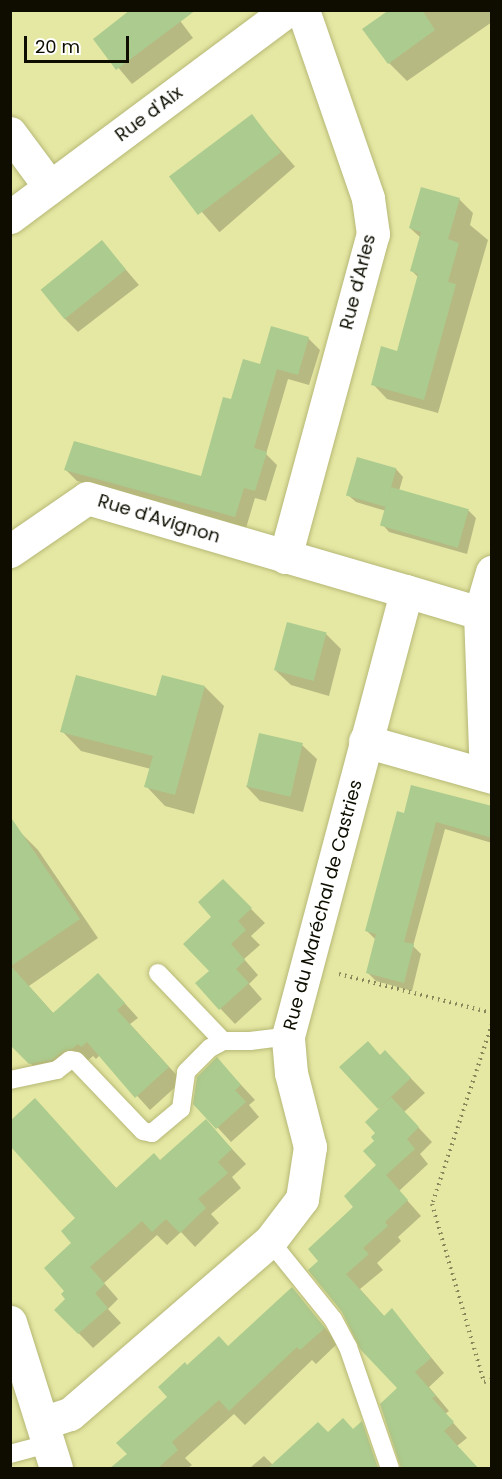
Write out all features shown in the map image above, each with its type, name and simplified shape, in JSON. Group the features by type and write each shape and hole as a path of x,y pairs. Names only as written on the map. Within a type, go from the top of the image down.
{"street":[{"name":"Rue d'Aix","path":"10,217 288,10"},
{"name":"Rue d'Arles","path":"285,557 373,234 368,198 303,10"},
{"path":"10,133 50,187"},
{"name":"Rue d'Avignon","path":"10,551 87,498 285,557"},
{"path":"285,557 480,613"},
{"path":"365,741 489,776 480,613 492,572"},
{"name":"Rue du Maréchal de Castries","path":"49,1445 70,1414 270,1241 302,1199 310,1147 291,1073 288,1036 406,591"},
{"path":"10,1322 49,1445"}],"lane":[{"path":"158,973 223,1041"},
{"path":"10,1080 57,1070 70,1060 76,1061 143,1131 152,1133 181,1109 186,1072 210,1048 223,1041 250,1041 288,1036"},
{"path":"270,1241 333,1319 348,1347 390,1468"},
{"path":"10,1455 49,1445"}],"path":[{"path":"306,966 492,1013"},
{"path":"492,1024 432,1204 484,1382 492,1380"}],"building":[{"path":"130,10 196,10 116,70 93,39"},
{"path":"389,10 422,10 435,30 388,64 362,29"},
{"path":"252,114 281,152 198,215 169,177"},
{"path":"421,187 460,198 448,239 459,243 448,282 456,284 424,400 371,385 381,346 397,351 418,274 410,271 421,232 409,228"},
{"path":"102,240 126,270 65,319 41,290"},
{"path":"271,326 309,337 298,375 277,369 254,448 267,452 255,491 244,488 235,517 64,470 74,441 201,476 223,397 231,399 243,359 260,364"},
{"path":"357,457 396,468 385,507 346,495"},
{"path":"391,487 469,509 458,548 380,525"},
{"path":"287,622 327,633 314,681 274,670"},
{"path":"76,675 156,696 162,675 205,686 175,795 144,787 153,756 60,732"},
{"path":"259,733 303,743 290,797 247,787"},
{"path":"411,785 492,806 492,838 436,822 404,942 414,944 404,983 366,973 376,934 365,931 397,811 404,813"},
{"path":"10,816 80,919 11,966 53,1013 98,973 125,1003 117,1010 169,1067 135,1098 87,1042 81,1047 78,1044 64,1051 52,1060 29,1064 10,1045"},
{"path":"223,879 252,908 238,921 246,930 231,944 245,960 236,969 249,983 219,1010 195,983 209,971 183,944 211,917 198,902"},
{"path":"368,1041 380,1055 385,1050 411,1078 378,1109 339,1067"},
{"path":"217,1057 241,1085 235,1090 246,1102 216,1129 193,1104 197,1077"},
{"path":"391,1097 419,1127 407,1139 415,1149 386,1175 408,1200 385,1222 388,1226 363,1248 369,1254 346,1274 384,1316 392,1308 431,1358 415,1372 436,1396 432,1398 454,1422 444,1431 478,1468 401,1468 380,1404 397,1388 360,1349 342,1312 308,1270 318,1261 308,1249 353,1207 344,1196 376,1165 363,1151 374,1141 371,1137 375,1133 365,1122"},
{"path":"35,1098 116,1188 154,1153 160,1160 206,1119 232,1149 218,1162 228,1173 198,1199 206,1208 180,1233 166,1219 152,1232 142,1221 90,1267 105,1284 95,1293 108,1308 78,1334 54,1310 65,1299 61,1294 64,1291 44,1268 71,1243 61,1231 75,1218 10,1146 10,1121"},
{"path":"292,1287 325,1328 300,1350 297,1347 229,1411 219,1400 172,1442 178,1450 158,1468 110,1468 127,1454 116,1443 167,1397 158,1387 185,1362 187,1365 219,1336 228,1346"},
{"path":"343,1418 353,1429 362,1421 378,1468 268,1468 318,1422 328,1432"}]}
